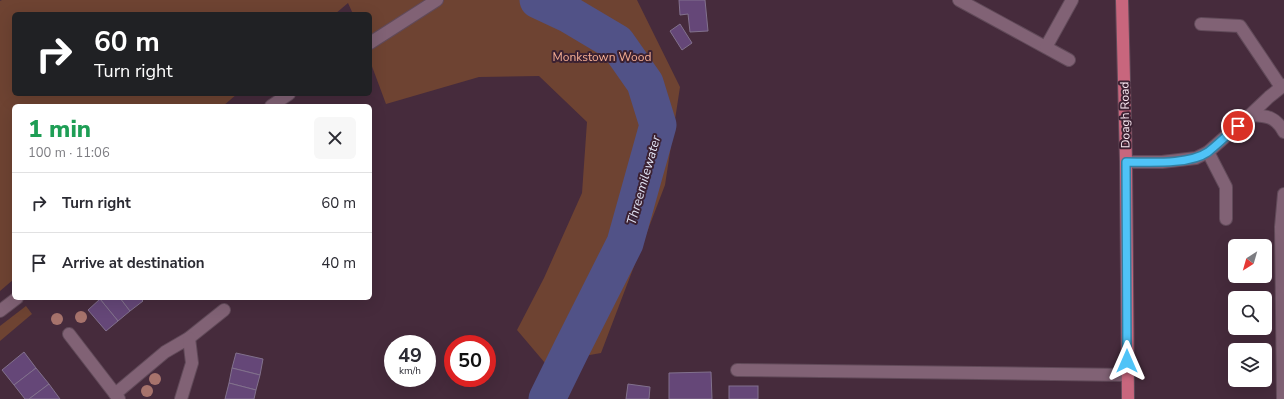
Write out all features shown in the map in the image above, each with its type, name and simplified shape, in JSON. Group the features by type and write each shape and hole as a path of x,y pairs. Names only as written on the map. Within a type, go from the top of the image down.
{"main road":[{"name":"Doagh Road","path":"1122,0 1126,162 1128,399"}],"street":[{"path":"372,42 437,0"},
{"path":"959,0 1070,60"},
{"path":"1046,47 1072,0"},
{"path":"1126,162 1162,162 1196,158 1208,152 1283,86 1240,26 1201,24"},
{"path":"274,104 286,96"},
{"path":"1250,116 1267,116 1278,122 1284,132"},
{"path":"1208,152 1226,187 1226,219"},
{"path":"1284,194 1281,227 1284,399"},
{"path":"0,311 14,300"},
{"path":"69,334 117,396 165,352 189,338 224,310"},
{"path":"182,399 192,363 189,338"},
{"path":"737,370 1128,375"}],"green space":[{"name":"Monkstown Wood","path":"637,0 680,87 665,185 601,353 545,363 517,330 544,278 582,193 587,122 539,76 479,77 386,104 372,66 372,12 352,12 348,3 337,12 12,12 12,96 235,96 225,104 12,104 12,281 0,291 0,1"},
{"path":"26,306 32,314 0,341 0,326"}],"building":[{"path":"679,0 705,0 708,31 690,32 688,14 680,15"},
{"path":"680,24 692,43 682,50 670,31"},
{"path":"101,300 122,300 130,311 118,321"},
{"path":"101,300 118,321 106,331 88,310"},
{"path":"122,300 143,301 130,311"},
{"path":"24,352 36,368 14,385 2,370"},
{"path":"236,353 263,359 260,375 232,368"},
{"path":"36,368 49,384 29,399 25,399 14,385"},
{"path":"232,368 260,375 256,390 229,383"},
{"path":"711,372 712,399 669,399 669,373"},
{"path":"229,383 256,390 254,399 225,399"},
{"path":"49,384 60,399 29,399"},
{"path":"628,384 650,387 649,399 626,399"},
{"path":"729,386 758,386 758,399 729,399"}],"waterway":[{"name":"Threemilewater","path":"538,0 570,15 617,43 645,83 658,125 625,243 547,399"}],"route":[{"path":"1127,361 1126,162 1162,162 1196,158 1208,152 1238,126"}]}
